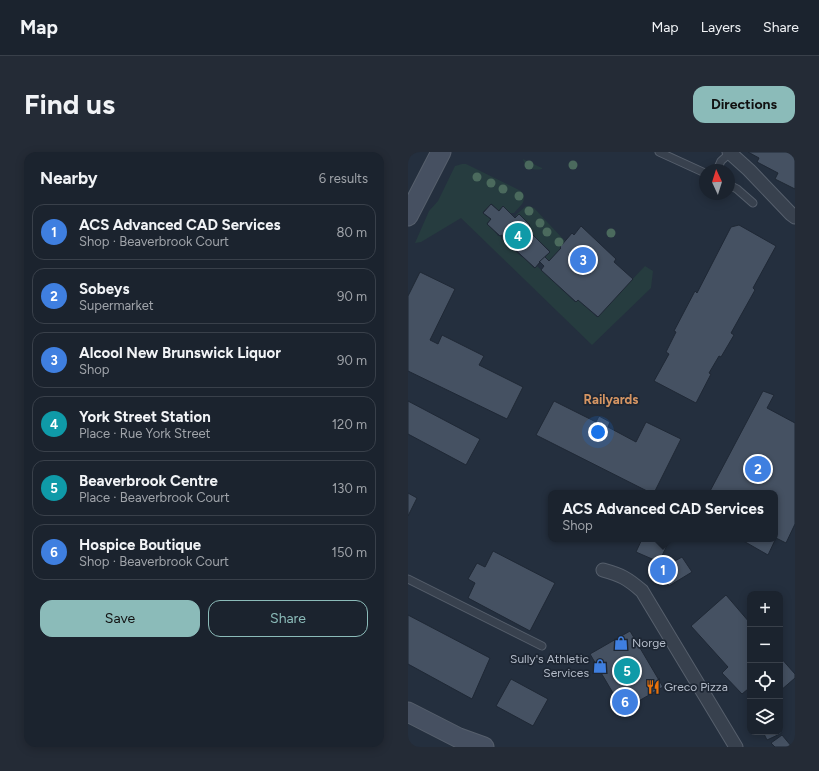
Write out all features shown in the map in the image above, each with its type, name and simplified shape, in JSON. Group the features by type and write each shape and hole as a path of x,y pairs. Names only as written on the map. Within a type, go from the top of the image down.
{"street":[{"path":"408,216 440,152"},
{"path":"729,152 749,170 795,217"},
{"path":"603,570 621,575 632,581 642,591 736,747"},
{"path":"408,712 459,738 484,747"}],"lane":[{"path":"659,152 699,170"},
{"path":"720,164 729,152"},
{"path":"735,188 753,203"},
{"path":"408,579 542,646"}],"green space":[{"path":"523,159 542,169 536,170 528,167"},
{"path":"466,164 521,191 524,200 514,213 510,213 503,207 499,211 491,204 483,212 491,219 487,224 498,236 502,234 502,239 506,243 511,242 509,246 522,257 537,266 575,302 578,300 597,317 645,266 653,271 651,288 592,345 461,218 421,242 415,243 429,211 438,201 455,166"},
{"path":"526,206 534,208 565,241 560,246 561,248 549,261 545,257 550,251 516,219 516,215"}],"building":[{"path":"748,152 795,152 795,189 775,179 778,173 757,162 759,158"},
{"path":"491,204 499,211 503,206 515,218 519,214 530,225 526,228 550,252 545,257 549,261 572,233 574,235 581,226 616,259 614,262 633,279 598,317 578,300 576,302 541,270 544,266 540,262 535,268 509,244 510,243 506,243 502,239 502,235 500,236 487,224 491,219 483,213"},
{"path":"491,204 499,211 503,206 515,218 519,214 530,225 526,228 550,252 535,268 509,244 510,243 506,243 502,239 502,235 500,236 487,224 491,219 483,213"},
{"path":"739,225 776,246 753,288 755,290 731,333 734,335 721,357 719,356 709,373 711,374 696,403 654,381 669,354 666,352 676,332 674,331 695,291 697,293 731,227"},
{"path":"420,272 455,289 430,340 438,344 442,335 484,356 479,365 523,387 507,419 408,371 408,296"},
{"path":"763,391 774,395 767,408 795,423 795,524 786,543 778,539 778,490 711,490"},
{"path":"408,401 480,439 466,465 408,434"},
{"path":"554,401 596,422 599,416 610,422 608,427 636,442 646,422 681,439 656,490 645,490 536,435"},
{"path":"408,493 417,498 408,516"},
{"path":"641,542 669,542 659,562 636,552"},
{"path":"745,542 774,542 768,555"},
{"path":"493,551 555,583 530,631 468,598 475,583 468,579 477,563 485,567"},
{"path":"682,557 692,572 669,586 659,570"},
{"path":"726,595 747,620 747,690 742,694 722,673 728,667 691,626"},
{"path":"408,615 490,658 472,699 408,664"},
{"path":"630,631 663,687 623,710 590,654"},
{"path":"783,660 795,674 795,678 783,688"},
{"path":"511,679 548,699 533,726 496,706"},
{"path":"764,735 778,735 767,740"},
{"path":"782,735 792,747 775,747 771,743"}],"place":[{"name":"York Street Station","path":"518,236"},
{"name":"Alcool New Brunswick Liquor","path":"583,260"},
{"name":"Sobeys","path":"758,469"},
{"name":"ACS Advanced CAD Services","path":"663,570"},
{"name":"Norge","path":"621,643"},
{"name":"Sully's Athletic Services","path":"600,666"},
{"name":"Beaverbrook Centre","path":"627,671"},
{"name":"Greco Pizza","path":"653,687"},
{"name":"Hospice Boutique","path":"625,702"}],"district":[{"name":"Railyards","path":"611,399"}]}
